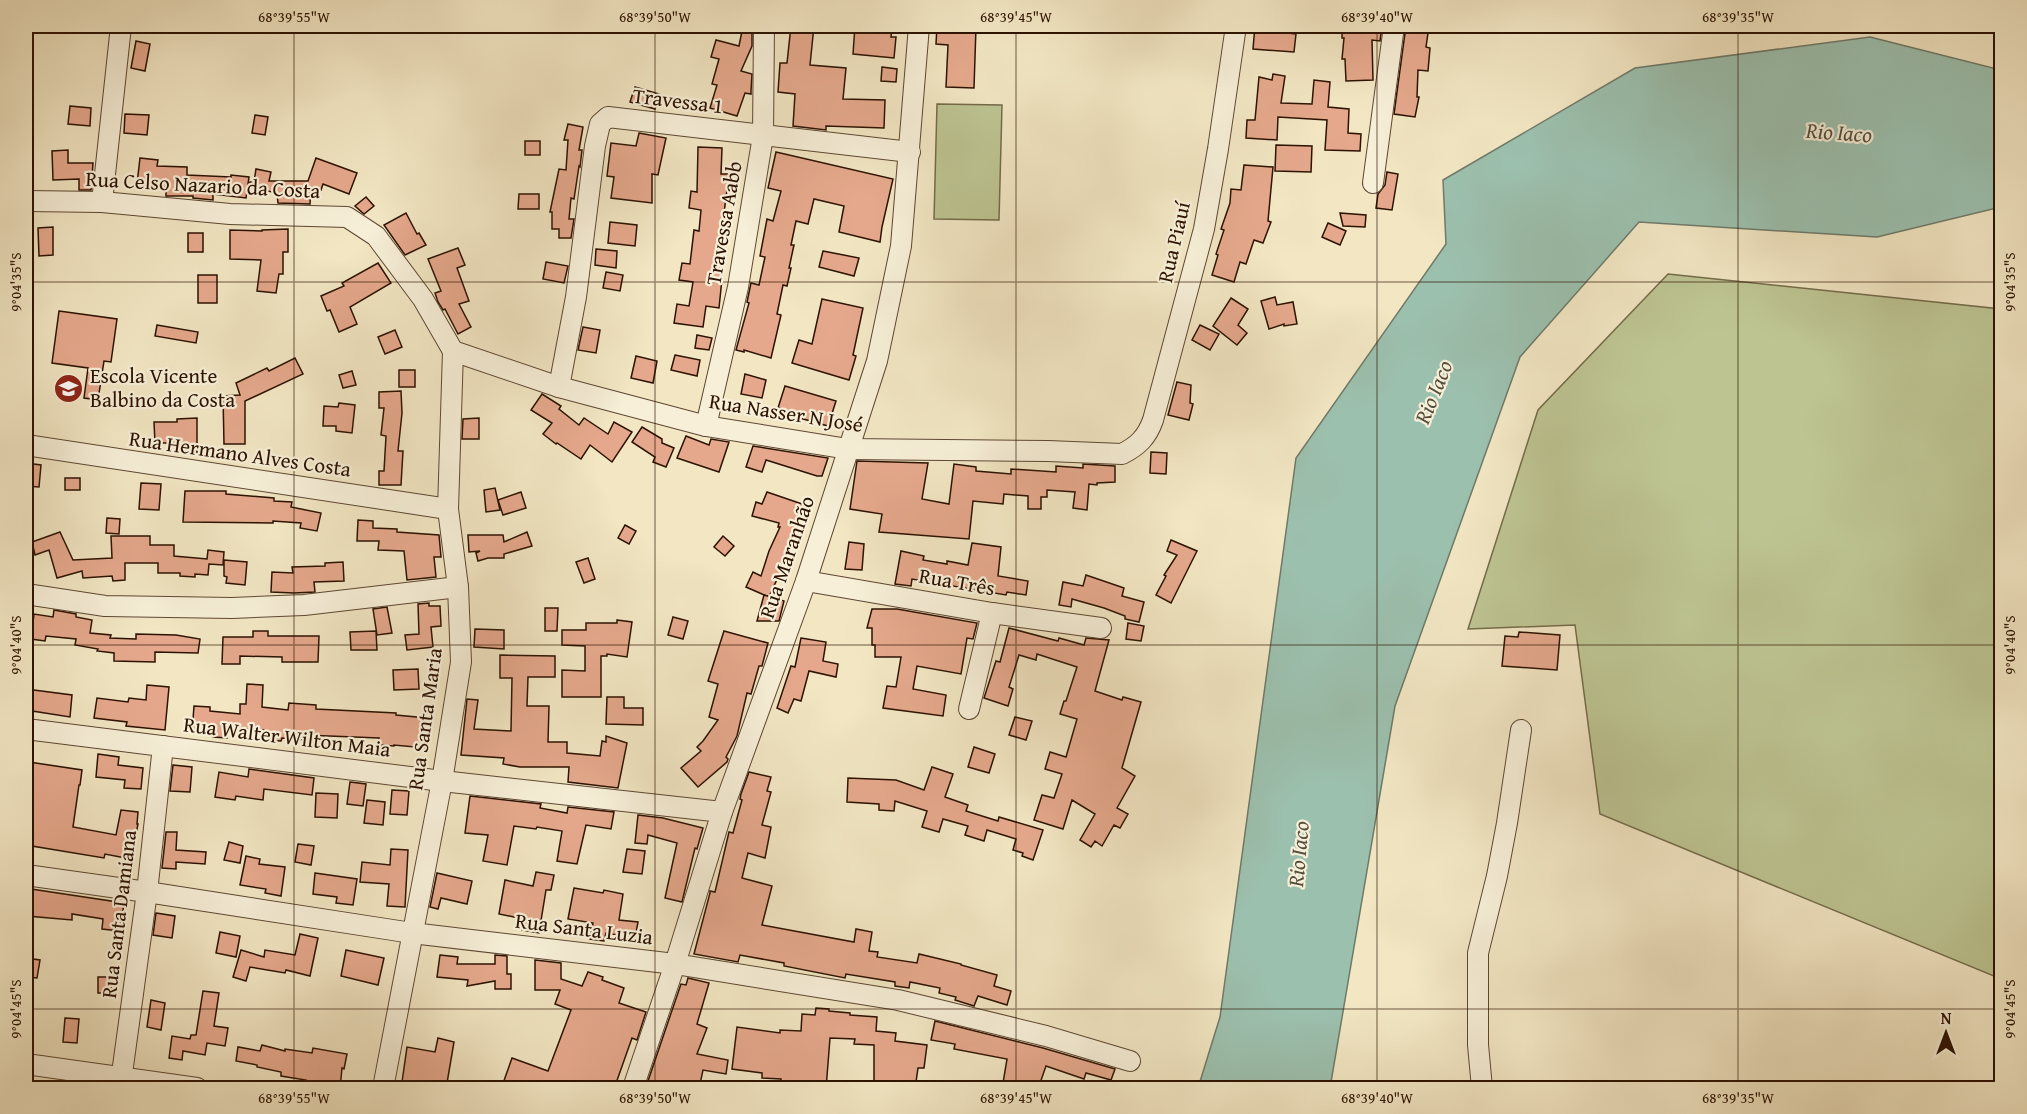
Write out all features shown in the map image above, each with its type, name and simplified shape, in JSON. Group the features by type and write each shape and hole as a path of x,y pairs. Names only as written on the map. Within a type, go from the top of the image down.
{"street":[{"path":"102,202 121,26"},
{"name":"Travessa Aabb","path":"706,426 738,287 763,136 764,26"},
{"name":"Rua Maranhão","path":"633,1089 722,813 806,581 877,361 901,246 919,26"},
{"name":"Rua Piauí","path":"1122,454 1133,448 1148,434 1204,229 1236,26"},
{"path":"1373,183 1395,26"},
{"name":"Travessa 1","path":"559,387 576,297 600,124 608,117 910,152"},
{"name":"Rua Celso Nazario da Costa","path":"26,201 102,202 230,214 347,217 376,236 423,299 453,351"},
{"name":"Rua Nasser N José","path":"453,351 559,387 706,426 848,449 1122,454"},
{"name":"Rua Santa Maria","path":"383,1089 442,781 461,662 458,586 448,509 453,351"},
{"name":"Rua Hermano Alves Costa","path":"26,445 448,509"},
{"name":"Rua Três","path":"806,581 992,613 1101,628"},
{"path":"26,594 105,606 232,608 304,605 458,586"},
{"path":"969,709 992,613"},
{"name":"Rua Walter Wilton Maia","path":"26,729 722,813"},
{"path":"1482,1089 1478,1045 1478,953 1497,876 1521,730"},
{"name":"Rua Santa Damiana","path":"121,1083 147,892 163,746"},
{"name":"Rua Santa Luzia","path":"26,875 412,933 675,964 898,1000 1046,1036 1130,1061"},
{"path":"26,1064 121,1083 196,1089"}],"shaded area":[{"path":"937,104 1002,105 999,220 934,219"},
{"path":"1668,274 2001,309 2001,979 1600,814 1575,625 1468,629 1538,410"}],"water":[{"name":"Rio Iaco","path":"1870,37 2001,70 2001,207 1877,237 1639,222 1520,357 1395,706 1330,1088 1198,1088 1220,1017 1296,458 1446,244 1443,180 1635,68"}],"building":[{"path":"743,26 752,26 752,46 741,71 752,74 751,94 745,93 737,116 710,108 717,85 712,84 719,59 711,57 716,40 739,46"},
{"path":"791,26 814,26 810,65 846,68 843,99 885,100 884,128 826,126 826,130 793,126 795,94 778,92 780,63 787,63"},
{"path":"855,26 892,26 891,37 896,37 894,58 853,54"},
{"path":"937,26 976,27 974,88 946,87 948,45 936,44"},
{"path":"1255,26 1290,26 1289,33 1296,34 1294,52 1253,49"},
{"path":"1342,26 1382,26 1380,41 1372,40 1373,80 1346,81 1345,59 1342,59 1344,38 1342,38"},
{"path":"1406,26 1429,26 1426,47 1430,48 1428,71 1418,70 1417,97 1419,97 1415,117 1394,114"},
{"path":"136,41 150,44 145,71 131,68"},
{"path":"882,67 897,69 896,82 881,81"},
{"path":"1273,74 1285,76 1281,103 1312,104 1314,80 1330,82 1328,107 1349,109 1348,133 1361,134 1360,151 1325,150 1327,120 1278,117 1277,140 1246,138 1247,120 1255,120 1259,77 1272,80"},
{"path":"635,87 659,94 655,109 630,102"},
{"path":"70,106 91,108 90,126 68,124"},
{"path":"125,114 149,115 147,135 124,133"},
{"path":"255,115 268,117 265,135 252,133"},
{"path":"568,124 583,127 579,150 582,150 574,199 571,198 569,219 574,219 571,238 559,238 559,229 552,229 552,212 550,212 559,169 566,170 568,140 564,140"},
{"path":"639,133 666,138 658,175 652,174 652,203 611,198 614,177 607,176 611,143 636,146"},
{"path":"525,141 540,141 540,155 525,155"},
{"path":"1276,145 1312,146 1311,172 1275,171"},
{"path":"698,147 722,148 721,174 729,174 717,268 723,269 719,308 706,306 703,327 674,323 677,304 689,306 693,282 679,280 682,263 690,264 694,230 699,231 701,210 689,208 691,191 697,192"},
{"path":"68,150 68,163 93,163 91,190 79,190 79,179 53,180 52,151"},
{"path":"776,152 893,179 880,242 839,232 844,206 814,199 808,224 796,221 791,245 794,245 789,268 791,268 787,286 783,285 777,314 781,315 771,358 736,350 749,303 747,302 751,283 759,285 765,257 760,256 767,219 773,221 781,191 768,188"},
{"path":"140,158 158,160 157,166 187,167 187,175 249,177 246,198 213,194 213,200 193,198 193,196 166,196 166,187 137,184"},
{"path":"316,158 357,173 349,194 323,184 321,190 311,187 310,204 278,203 277,193 249,187 250,182 254,182 256,169 271,172 269,181 308,181"},
{"path":"1244,165 1273,167 1268,221 1271,222 1263,243 1254,240 1246,264 1240,262 1234,282 1212,275 1224,230 1221,229 1230,203 1231,189 1241,190"},
{"path":"1387,172 1398,174 1392,210 1376,208 1378,194 1385,185"},
{"path":"519,194 539,194 539,209 518,209"},
{"path":"366,197 374,206 364,214 355,206"},
{"path":"406,213 417,234 419,233 426,245 405,255 384,225"},
{"path":"1340,213 1366,215 1365,227 1343,226"},
{"path":"610,222 637,225 635,246 608,243"},
{"path":"1328,223 1346,231 1340,245 1322,237"},
{"path":"53,227 53,255 39,256 38,228"},
{"path":"288,229 288,252 283,252 283,274 279,274 276,293 257,291 261,260 230,259 230,230"},
{"path":"188,233 203,233 203,252 188,252"},
{"path":"458,248 465,265 457,268 469,301 459,304 471,327 458,334 445,309 443,310 438,302 435,293 441,291 428,259"},
{"path":"596,249 617,251 616,268 595,265"},
{"path":"823,251 859,258 854,276 819,267"},
{"path":"546,262 568,266 564,283 543,279"},
{"path":"378,263 391,283 350,307 357,324 339,332 321,296 344,286 342,283"},
{"path":"606,272 623,275 620,291 603,288"},
{"path":"198,275 217,275 217,303 198,303"},
{"path":"1275,297 1277,305 1293,302 1297,324 1284,326 1284,324 1269,329 1261,301"},
{"path":"1231,298 1248,309 1238,325 1247,333 1237,345 1213,326"},
{"path":"822,299 863,308 853,355 856,356 849,380 792,363 799,340 812,344"},
{"path":"59,311 117,319 111,362 104,361 98,400 84,398 88,368 52,363"},
{"path":"157,325 198,332 196,343 155,336"},
{"path":"1200,325 1219,334 1210,350 1192,340"},
{"path":"583,327 600,330 596,353 578,350"},
{"path":"395,330 402,347 385,354 378,337"},
{"path":"697,335 712,338 709,350 695,348"},
{"path":"675,355 700,360 697,376 671,370"},
{"path":"636,356 657,361 653,383 631,378"},
{"path":"295,358 303,374 245,401 245,444 224,444 223,396 240,395 236,383 267,368 269,371"},
{"path":"399,370 415,370 415,387 399,387"},
{"path":"352,371 356,385 343,388 339,375"},
{"path":"745,374 766,380 762,398 741,394"},
{"path":"1177,382 1191,385 1190,403 1193,404 1189,420 1168,415"},
{"path":"785,386 836,401 828,426 782,413 783,409 778,408"},
{"path":"401,391 402,413 398,451 403,451 401,485 379,485 379,471 384,471 386,436 381,435 384,408 379,408 379,392"},
{"path":"542,394 561,406 559,409 579,425 584,418 608,434 614,422 632,432 612,462 590,445 581,459 543,434 552,423 531,410"},
{"path":"339,403 355,405 352,433 336,431 336,426 323,426 324,406 338,407"},
{"path":"197,418 197,453 178,453 178,443 155,443 154,422 177,422 177,419"},
{"path":"479,418 479,439 462,439 463,419"},
{"path":"642,427 662,439 662,443 674,448 666,467 653,462 655,457 632,442"},
{"path":"686,436 709,445 711,439 729,442 719,472 677,458"},
{"path":"753,446 828,458 822,476 766,460 762,472 746,467"},
{"path":"1151,452 1167,453 1166,474 1150,473"},
{"path":"857,461 928,463 922,499 949,504 954,464 976,467 976,471 1011,474 1011,469 1056,472 1056,466 1083,468 1083,464 1115,466 1115,482 1089,484 1087,510 1073,508 1075,492 1047,490 1047,497 1041,497 1041,509 1028,509 1028,496 1004,494 1003,504 973,501 969,539 879,532 882,514 850,509"},
{"path":"26,463 41,465 39,487 26,486"},
{"path":"65,478 80,478 80,490 65,490"},
{"path":"141,483 161,484 159,510 139,509"},
{"path":"495,488 500,510 486,512 484,490"},
{"path":"185,491 226,491 226,494 274,498 274,501 292,502 291,507 321,513 317,531 300,528 301,523 273,521 273,523 183,522"},
{"path":"521,492 526,508 503,515 498,500"},
{"path":"767,492 805,505 788,557 792,558 787,577 779,575 769,597 746,587 753,572 761,576 780,527 778,527 779,523 752,516 756,502 762,504"},
{"path":"107,518 120,519 119,534 106,533"},
{"path":"358,520 373,521 373,528 439,535 441,557 434,557 436,577 407,580 404,551 378,550 379,541 357,541"},
{"path":"625,525 636,531 629,544 618,538"},
{"path":"60,532 73,560 112,558 111,536 150,536 150,545 174,545 174,556 207,559 208,550 224,552 223,565 209,564 208,575 195,574 195,577 180,576 180,573 158,573 158,563 125,563 125,580 113,581 112,576 83,578 82,571 57,578 49,550 35,555 32,542"},
{"path":"527,532 532,546 504,554 504,558 488,558 478,561 476,553 480,551 469,552 468,535 503,535 504,542"},
{"path":"723,536 734,546 725,556 714,547"},
{"path":"1171,540 1197,551 1171,603 1156,595 1166,576 1164,575 1177,555 1167,551"},
{"path":"849,542 864,544 862,570 845,569"},
{"path":"972,543 1001,547 998,576 1028,581 1026,595 1007,592 1006,595 912,579 911,586 895,584 901,551 924,556 923,560 968,565"},
{"path":"588,558 595,579 584,583 576,562"},
{"path":"224,560 247,562 245,585 226,583"},
{"path":"343,562 344,581 314,582 315,592 271,592 272,572 293,573 292,567 325,566 325,563"},
{"path":"1086,575 1124,588 1122,596 1144,602 1139,622 1125,619 1125,616 1104,608 1072,599 1071,607 1059,605 1063,582 1083,586"},
{"path":"764,595 784,601 779,621 757,621"},
{"path":"429,603 429,606 440,606 441,626 431,627 433,647 407,650 405,635 419,634 418,604"},
{"path":"387,607 392,633 377,635 373,609"},
{"path":"545,608 558,608 557,631 545,631"},
{"path":"872,609 897,609 977,623 973,639 967,638 961,674 917,666 913,689 946,695 943,716 883,708 887,686 896,687 901,657 875,657 872,628 867,628"},
{"path":"54,610 92,620 90,633 111,635 110,638 136,639 136,634 176,635 200,639 198,653 155,652 155,662 114,661 114,653 75,645 76,639 46,636 45,641 31,639 34,614 53,617"},
{"path":"673,617 688,621 683,639 668,635"},
{"path":"617,620 632,622 627,657 607,654 607,656 601,656 601,697 562,697 562,670 585,671 585,646 562,645 562,630 586,630 586,623 617,623"},
{"path":"1128,623 1144,626 1141,641 1126,639"},
{"path":"1009,628 1058,641 1059,638 1084,645 1086,638 1109,640 1095,691 1122,700 1123,697 1141,702 1122,768 1135,776 1117,808 1128,814 1120,828 1114,825 1102,846 1095,841 1091,847 1080,840 1095,814 1072,800 1063,829 1034,820 1042,795 1054,798 1062,774 1045,769 1050,752 1066,757 1077,719 1060,714 1077,667 1037,654 1036,660 1019,655 1009,687 1013,689 1008,706 984,698 996,661 1000,662"},
{"path":"475,629 504,630 504,649 474,647"},
{"path":"253,631 268,631 268,636 319,636 318,662 282,662 282,657 240,656 240,664 222,664 223,637 253,637"},
{"path":"376,631 377,650 351,650 350,632"},
{"path":"724,631 768,643 751,694 747,693 737,736 726,757 727,762 698,787 681,768 701,751 697,747 718,720 709,717 718,684 708,681"},
{"path":"1519,632 1560,635 1557,670 1502,666 1505,636 1518,637"},
{"path":"801,638 826,642 823,661 838,664 836,677 809,671 801,701 794,699 788,713 777,708 791,666 795,667"},
{"path":"500,655 555,656 555,677 528,677 527,706 549,706 548,742 567,742 567,753 600,756 602,741 606,742 606,736 627,743 618,788 568,782 569,767 520,767 503,764 504,758 461,755 467,699 478,700 474,729 511,731 512,678 500,678"},
{"path":"418,669 419,689 394,690 393,670"},
{"path":"247,684 263,685 262,707 288,710 289,703 316,705 316,709 396,713 396,715 427,718 426,748 378,745 379,738 304,735 304,740 282,738 281,741 263,740 264,730 228,728 227,738 213,737 213,734 192,733 194,706 210,707 210,711 240,714 240,704 246,704"},
{"path":"147,685 169,687 165,730 126,726 127,722 94,718 97,698 128,702 129,698 146,700"},
{"path":"26,689 72,695 70,717 26,710"},
{"path":"607,697 624,697 624,708 643,708 643,725 606,724"},
{"path":"1015,717 1032,721 1026,740 1009,735"},
{"path":"974,747 995,754 989,773 968,767"},
{"path":"98,754 119,757 118,765 143,768 141,789 124,788 125,780 96,777"},
{"path":"29,762 82,770 73,827 116,835 121,810 138,812 131,859 105,854 104,858 26,845 26,787"},
{"path":"173,765 192,767 190,792 170,791"},
{"path":"932,767 953,774 945,797 968,805 966,811 998,821 999,817 1043,830 1033,860 1013,850 1016,839 987,830 984,841 965,835 968,826 943,819 939,832 922,827 927,811 895,801 894,811 879,810 879,804 847,802 848,778 896,780 924,790"},
{"path":"249,769 314,778 312,795 264,789 263,800 236,796 235,800 215,797 219,772 248,777"},
{"path":"749,772 771,777 767,791 771,792 762,825 771,827 765,858 748,853 742,878 772,886 762,925 854,942 856,929 872,932 869,951 878,952 877,957 917,963 919,954 997,975 994,986 1011,991 1007,1005 978,996 974,1006 955,1000 956,997 939,993 940,988 910,982 909,988 895,986 895,982 846,974 845,978 740,955 738,962 694,954 710,891 715,892 729,832 733,833 742,800 740,799 741,794"},
{"path":"350,782 366,784 363,806 347,804"},
{"path":"392,790 409,791 407,815 390,814"},
{"path":"316,793 338,794 337,818 315,817"},
{"path":"470,796 541,804 540,808 567,813 568,807 614,812 611,829 586,825 577,864 557,861 562,831 514,826 507,865 483,861 488,835 465,833"},
{"path":"367,800 385,802 383,825 364,823"},
{"path":"638,815 663,818 703,828 697,849 695,848 682,902 665,898 677,843 648,835 647,844 635,843"},
{"path":"166,832 177,832 176,850 206,852 205,864 176,862 176,869 162,868"},
{"path":"229,842 243,846 240,863 224,860"},
{"path":"298,844 314,846 311,865 295,862"},
{"path":"391,849 408,850 405,907 387,906 389,884 360,882 362,862 390,865"},
{"path":"627,849 645,851 642,874 623,872"},
{"path":"246,856 260,859 259,864 285,867 281,896 265,893 266,889 240,885"},
{"path":"536,872 554,875 551,890 546,890 539,933 522,930 524,919 499,914 505,880 533,886"},
{"path":"315,873 357,879 353,905 336,903 337,897 313,894"},
{"path":"437,873 472,881 467,904 441,898 438,909 430,907"},
{"path":"574,888 623,894 619,920 638,922 635,938 606,933 604,941 590,939 593,923 568,919"},
{"path":"31,889 124,903 120,931 102,929 103,919 72,914 72,920 27,916"},
{"path":"156,913 175,916 172,938 153,935"},
{"path":"220,932 240,936 236,957 216,953"},
{"path":"300,934 318,938 310,976 286,970 285,973 250,967 246,981 233,977 241,950 264,957 265,950 295,955"},
{"path":"346,950 384,958 378,985 341,976"},
{"path":"440,955 458,957 457,964 495,964 495,955 507,956 507,974 511,974 511,989 495,989 495,981 467,986 468,980 437,977"},
{"path":"26,958 40,960 37,978 26,977"},
{"path":"535,960 561,963 561,979 582,986 588,972 603,977 602,980 624,988 619,1003 646,1012 637,1040 632,1038 614,1089 501,1089 512,1058 548,1071 571,1010 555,1004 560,990 535,990"},
{"path":"98,977 111,977 111,993 98,993"},
{"path":"688,978 709,983 697,1024 707,1028 697,1054 728,1060 726,1074 703,1070 699,1089 648,1081 681,984 686,985"},
{"path":"203,991 219,993 214,1026 228,1028 225,1046 207,1043 205,1055 183,1051 182,1060 169,1058 172,1036 190,1039 191,1035 196,1035"},
{"path":"151,1000 165,1003 161,1030 147,1027"},
{"path":"816,1008 850,1013 850,1015 877,1017 876,1031 896,1033 895,1041 927,1045 924,1068 918,1068 915,1089 899,1089 900,1082 874,1082 874,1045 854,1044 855,1039 830,1038 826,1089 780,1089 781,1079 762,1078 762,1073 732,1069 737,1027 780,1033 780,1030 801,1031 802,1014 815,1015"},
{"path":"65,1018 79,1019 77,1043 63,1042"},
{"path":"935,1021 1115,1069 1111,1080 1086,1073 1084,1079 1046,1066 1038,1089 1002,1089 1007,1059 954,1049 955,1044 931,1040"},
{"path":"438,1038 454,1042 446,1089 401,1089 407,1047 435,1052"},
{"path":"262,1045 285,1051 285,1049 312,1053 313,1048 347,1054 344,1069 342,1068 340,1089 322,1089 305,1085 306,1080 281,1076 281,1072 236,1061 238,1047 260,1051"}],"place":[{"name":"Escola Vicente Balbino da Costa","path":"69,388"}]}
